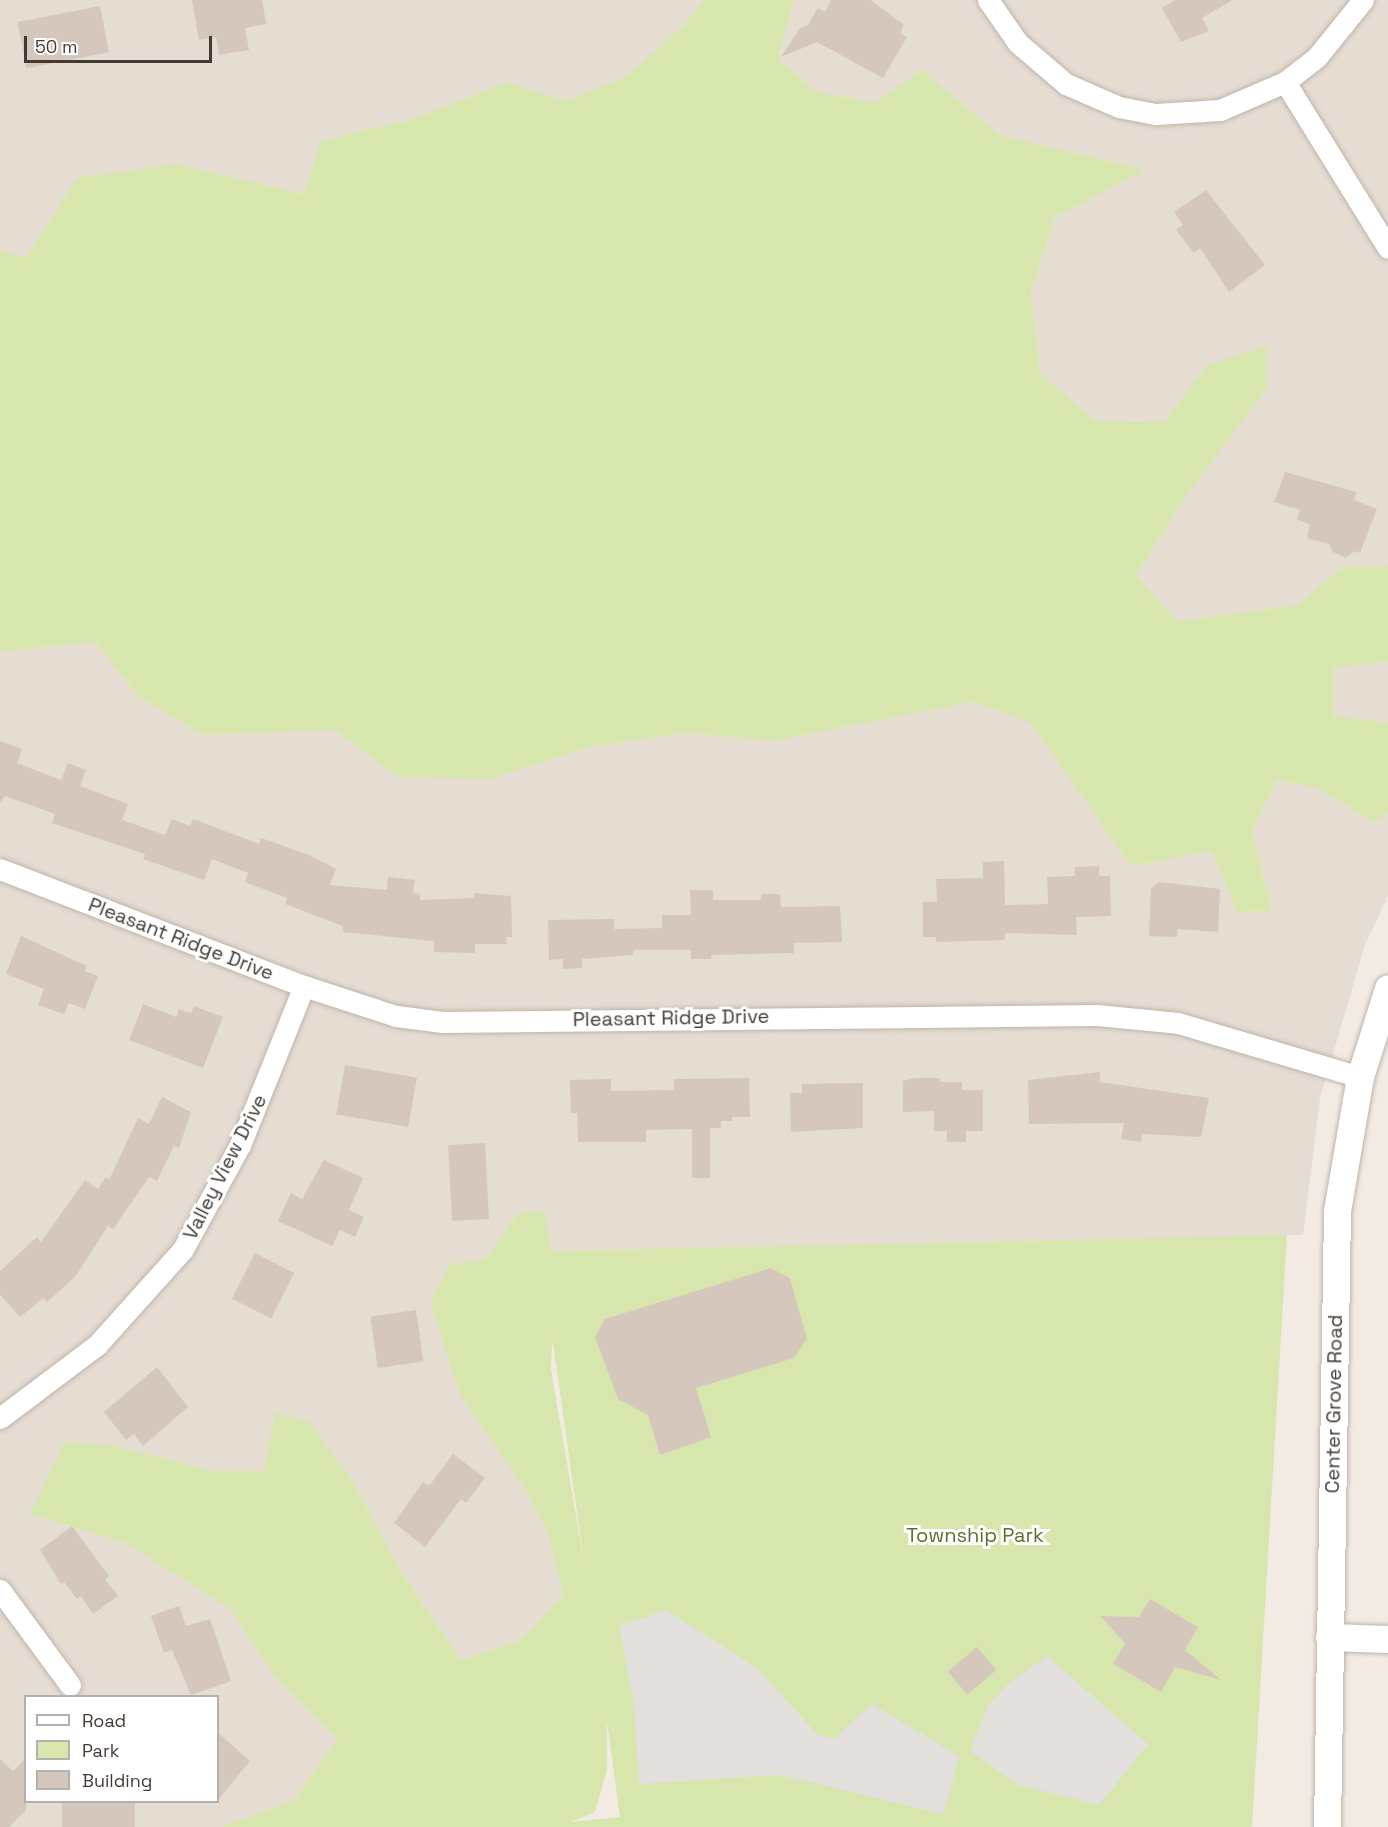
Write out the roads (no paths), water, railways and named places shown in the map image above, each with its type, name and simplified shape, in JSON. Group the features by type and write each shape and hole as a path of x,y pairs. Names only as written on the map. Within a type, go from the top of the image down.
{"street":[{"path":"988,0 1040,65 1085,94 1125,109 1156,114 1217,110 1286,82 1317,57 1363,0"},
{"path":"1286,82 1388,248"},
{"name":"Pleasant Ridge Drive","path":"0,869 304,986 396,1016 443,1022 1097,1015 1178,1023 1360,1077"},
{"name":"Valley View Drive","path":"0,1418 97,1345 183,1249 240,1145 304,986"},
{"name":"Center Grove Road","path":"1327,1827 1337,1211 1360,1077 1388,988"},
{"path":"0,1590 70,1685"},
{"path":"1329,1638 1388,1639"}],"park label":[{"name":"Township Park","path":"975,1535"}]}
